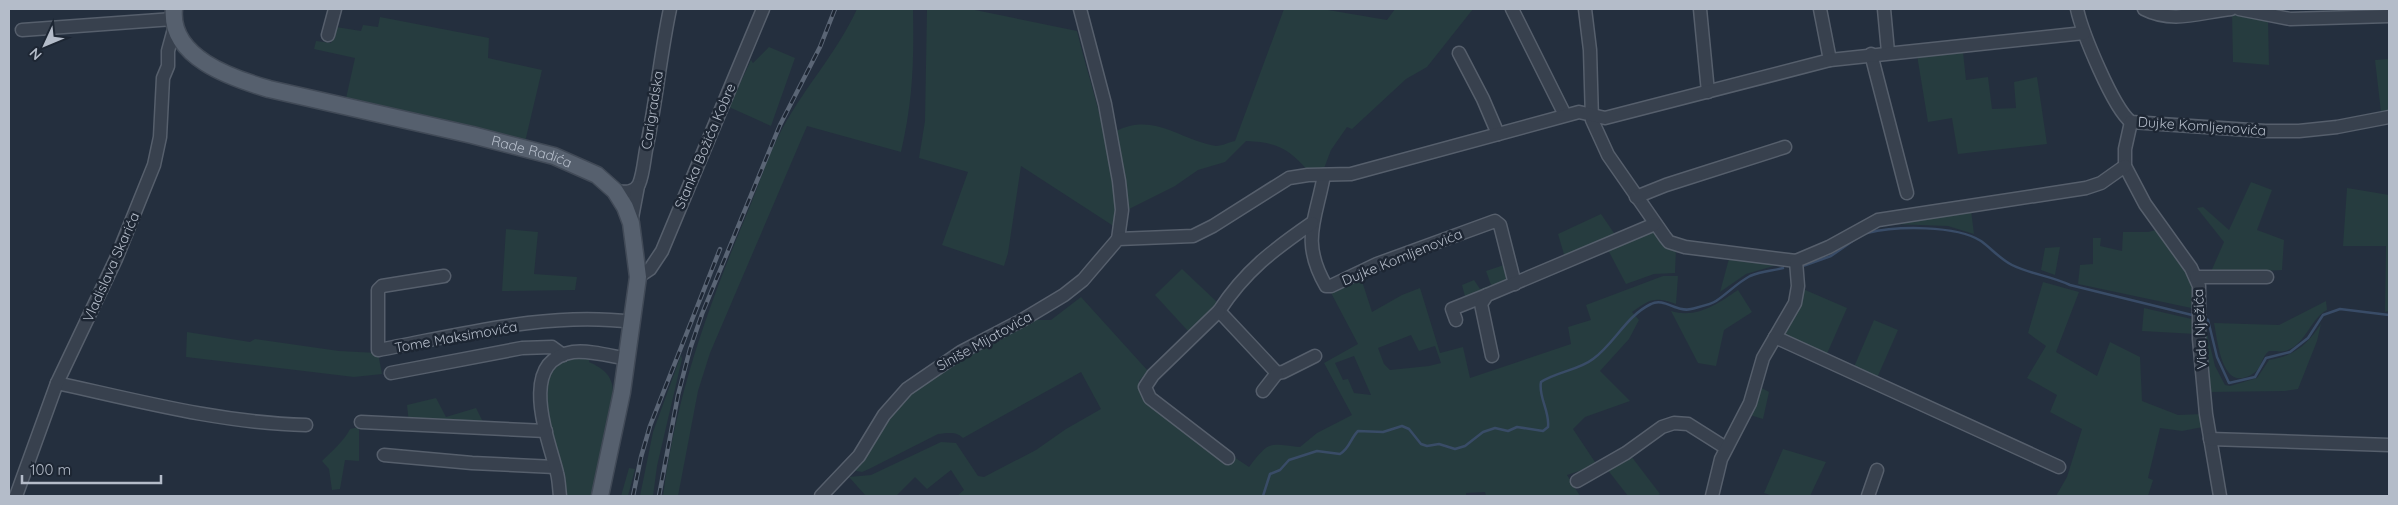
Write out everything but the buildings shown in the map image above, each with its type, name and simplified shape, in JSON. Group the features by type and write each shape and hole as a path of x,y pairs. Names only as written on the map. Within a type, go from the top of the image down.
{"main road":[{"name":"Rade Radića","path":"173,19 182,43 193,54 225,73 269,89 482,137 554,156 597,175 614,191 625,207 631,223 638,277 622,392 600,496"}],"street":[{"path":"328,36 335,9"},
{"name":"Carigradska","path":"631,223 649,138 659,63 670,9"},
{"name":"Stanka Božića Kobre","path":"638,277 650,269 657,259 763,9"},
{"path":"1080,9 1105,104 1119,181 1122,210 1118,239 1193,236 1213,226 1289,178 1308,175 1351,174 1565,115 1582,112 1605,118 1830,60 1888,52 2084,34"},
{"path":"1512,9 1565,115"},
{"path":"1585,9 1590,50 1592,120 1604,148 1655,224 1669,242 1685,248 1796,261 1829,248 1878,220 2086,188 2101,183 2125,166 2125,149 2131,122"},
{"path":"1700,9 1708,92"},
{"path":"1820,9 1830,60"},
{"path":"1884,9 1888,52"},
{"name":"Dujke Komljenovića","path":"2077,9 2084,34 2120,111 2131,122 2265,131 2299,131 2337,127 2389,117"},
{"path":"2144,9 2158,15 2176,18 2231,9"},
{"path":"2239,9 2290,19 2389,16"},
{"path":"22,30 173,19"},
{"name":"Vladislava Skarića","path":"16,496 57,383 116,259 154,165 160,137 163,78 168,66 168,51 173,19"},
{"path":"1459,52 1498,134"},
{"path":"168,66 176,58 193,54"},
{"path":"1872,54 1907,193"},
{"path":"1636,197 1666,185 1786,146"},
{"name":"Vida Nježića","path":"2125,166 2146,204 2196,277 2199,286 2199,339 2210,439 2220,496"},
{"name":"Dujke Komljenovića","path":"1324,175 1312,223 1314,256 1326,286 1331,286 1377,264 1495,221 1500,225 1515,284"},
{"path":"614,191 632,191 638,186"},
{"path":"1228,458 1150,398 1146,387 1153,375 1219,311 1249,271 1312,223"},
{"path":"1456,320 1452,309 1655,224"},
{"name":"Siniše Mijatovića","path":"821,496 859,456 884,415 907,389 961,352 1064,296 1083,280 1118,239"},
{"path":"635,249 646,259 657,259"},
{"path":"1712,496 1718,469 1726,448 1746,412 1764,358 1786,320 1797,296 1796,261"},
{"name":"Tome Maksimovića","path":"444,276 382,286 378,290 378,350 513,326 591,319 632,322"},
{"path":"2196,277 2267,277"},
{"path":"1487,295 1481,304 1492,356"},
{"path":"1219,311 1277,373"},
{"path":"1775,337 2059,467"},
{"path":"391,373 522,348 552,347 563,355"},
{"path":"560,496 546,431 540,385 549,366 563,355 583,352 626,359"},
{"path":"1263,391 1277,373 1315,356"},
{"path":"57,383 230,420 263,424 306,425"},
{"path":"362,422 546,431"},
{"path":"1577,480 1626,453 1662,427 1674,423 1688,424 1726,448"},
{"path":"2210,439 2389,445"},
{"path":"384,455 472,463 555,467"},
{"path":"1868,496 1877,470"}],"green space":[{"path":"857,9 913,9 912,81 901,152 807,126 710,353 698,391 678,496 663,496 677,421 696,351 720,281 766,165 787,120 839,42"},
{"path":"927,9 970,9 1077,31 1109,154 1115,203 1115,227 1021,166 1008,253 1004,266 942,245 968,172 919,158 925,121"},
{"path":"1284,9 1322,9 1387,20 1395,9 1473,9 1427,67 1406,79 1352,129 1347,127 1331,150 1323,171 1308,171 1294,157 1281,148 1265,143 1246,141 1225,162 1198,170 1175,186 1125,211 1116,131 1143,124 1167,129 1216,146 1235,141"},
{"path":"2232,13 2268,19 2269,65 2233,62"},
{"path":"380,17 489,38 488,58 542,70 525,142 345,103 355,58 314,49 316,41 331,43 336,27 361,31 363,25 378,27"},
{"path":"769,47 795,58 771,126 729,107 751,60 753,63"},
{"path":"1963,52 1966,80 1988,77 1992,109 2016,108 2014,82 2037,77 2047,144 1958,154 1952,118 1928,122 1917,55"},
{"path":"2389,59 2389,110 2381,112 2375,60"},
{"path":"2251,182 2272,190 2257,230 2284,240 2282,270 2210,274 2224,242 2197,208 2203,207 2229,230"},
{"path":"2347,188 2389,195 2389,311 2385,312 2386,246 2343,246"},
{"path":"1971,210 1974,234 1948,226 1891,224 1896,220"},
{"path":"1601,214 1618,239 1566,261 1558,234"},
{"path":"506,229 538,232 534,274 577,277 575,290 502,291"},
{"path":"1652,229 1676,249 1675,273 1654,274 1626,284 1607,248"},
{"path":"2156,230 2192,281 2196,309 2078,284 2080,265 2093,264 2093,238 2101,238 2100,246 2122,251 2123,232 2148,232"},
{"path":"2060,247 2055,275 2041,270 2045,248"},
{"path":"1730,255 1777,263 1777,265 1746,274 1720,292"},
{"path":"1507,264 1511,279 1466,300 1462,285 1474,280 1480,289 1491,285 1486,271"},
{"path":"1182,269 1218,303 1188,331 1155,295"},
{"path":"1663,276 1678,276 1676,304 1662,300 1652,300 1632,312 1639,320 1629,339 1600,371 1630,401 1585,417 1573,429 1597,465 1567,475 1580,496 1486,496 1485,492 1466,493 1466,496 957,496 964,490 951,470 927,489 915,477 896,496 866,496 849,477 871,475 941,442 956,443 978,476 984,477 1036,450 1066,429 1101,409 1081,372 963,438 955,433 938,434 862,472 851,470 896,404 935,373 1028,320 1051,320 1081,297 1148,371 1139,381 1141,391 1230,463 1234,457 1249,467 1265,448 1275,445 1300,447 1317,433 1352,415 1324,363 1358,344 1329,289 1361,278 1372,312 1402,295 1420,288 1440,353 1463,347 1470,378 1571,344 1568,327 1591,320 1586,305","holes":["1411,335 1419,351 1435,346 1441,363 1390,370 1384,364 1378,348","1354,356 1371,395 1354,393 1348,379 1343,380 1335,363"]},
{"path":"2043,282 2079,292 2056,352 2097,376 2110,342 2140,357 2142,401 2178,415 2203,414 2203,427 2182,431 2160,428 2148,478 2153,480 2148,496 2056,496 2067,477 2082,429 2050,412 2057,395 2027,378 2046,346 2028,333"},
{"path":"1803,289 1847,308 1826,356 1785,335 1794,317"},
{"path":"1738,290 1752,312 1724,330 1716,366 1698,363 1671,311 1680,313 1698,312 1714,305"},
{"path":"2326,301 2327,310 2316,319 2303,338 2292,348 2283,351 2269,351 2264,356 2257,371 2243,378 2235,377 2228,372 2220,353 2214,323 2279,325"},
{"path":"2144,308 2196,320 2196,334 2142,331"},
{"path":"1874,320 1898,330 1877,378 1854,367"},
{"path":"2321,324 2317,341 2298,389 2285,391 2209,392 2202,325 2205,325 2215,366 2225,385 2230,386 2257,378 2269,360 2286,356 2305,344"},
{"path":"187,332 250,342 255,339 339,351 378,353 382,374 354,377 186,357"},
{"path":"681,355 682,359 657,466 653,496 640,496 653,432"},
{"path":"582,357 590,359 589,362 606,373 613,386 613,392 591,496 567,496 551,436 546,393 550,376 561,363"},
{"path":"1760,387 1769,392 1763,419 1750,415"},
{"path":"436,398 446,417 476,408 485,426 409,423 407,405"},
{"path":"359,427 359,461 345,460 340,489 332,490 329,469 322,461 341,442 350,429"},
{"path":"1783,449 1826,462 1810,496 1773,496 1764,493"},
{"path":"1631,456 1660,494 1657,496 1628,496 1607,469"},
{"path":"629,468 635,469 628,496 621,496"}],"waterway":[{"path":"1867,233 1909,228 1957,232 1981,241 2008,263 2026,271 2070,285 2192,315"},
{"path":"1800,267 1831,256 1854,240"},
{"path":"1263,496 1270,474 1280,470 1289,460 1317,451 1340,454 1346,449 1358,431 1383,432 1402,426 1409,429 1421,444 1427,446 1439,444 1455,449 1465,446 1483,432 1495,428 1508,431 1517,427 1543,431 1548,427 1548,421 1541,393 1541,382 1581,366 1593,359 1601,353 1627,322 1642,309 1656,302 1686,310 1707,305 1716,301 1750,276 1783,268"},
{"path":"2205,318 2208,320 2217,357 2229,383 2255,377 2266,358 2290,352 2308,338 2323,315 2340,309 2389,315"}],"railway":[{"path":"659,496 678,395 690,349 702,314 780,125 820,47 835,9"},
{"path":"633,496 650,426 720,249"}]}
